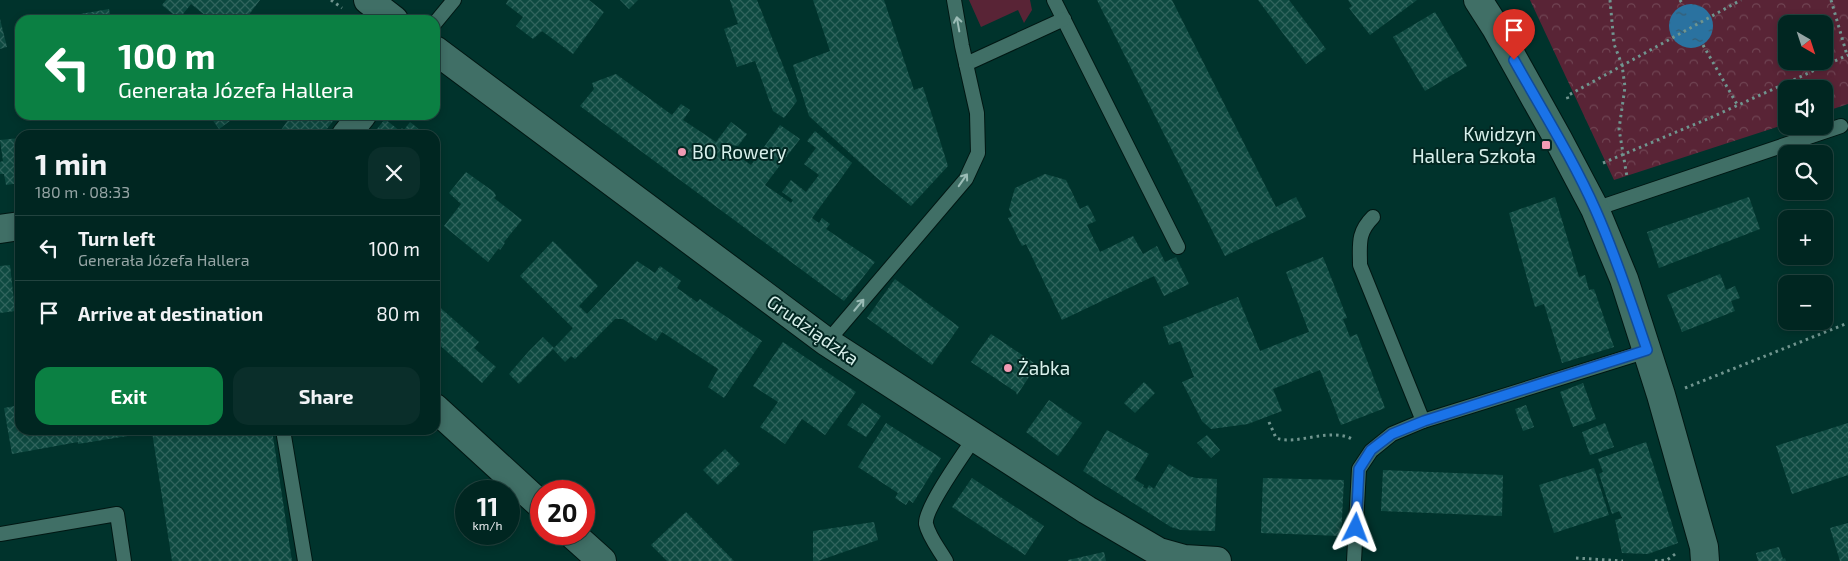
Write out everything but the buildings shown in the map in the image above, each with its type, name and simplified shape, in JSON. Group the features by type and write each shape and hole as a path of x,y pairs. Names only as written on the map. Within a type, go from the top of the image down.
{"street":[{"path":"368,0 388,15"},
{"path":"1478,0 1554,130 1595,210 1624,279 1647,350 1704,547 1705,561"},
{"name":"Grudziądzka","path":"440,54 827,342 1156,556 1217,561"},
{"path":"350,130 358,120"},
{"path":"0,229 15,227"},
{"path":"440,413 530,496"},
{"path":"584,545 602,561"}],"lane":[{"path":"440,17 454,0"},
{"path":"827,342 966,179 978,153 977,113 954,0"},
{"path":"1054,0 1178,247"},
{"path":"966,64 1064,20"},
{"path":"1595,210 1841,126"},
{"path":"1372,217 1364,226 1360,239 1360,265 1424,421"},
{"path":"1354,561 1359,469 1371,450 1392,434 1424,421 1647,350"},
{"path":"284,435 305,561"},
{"path":"946,561 930,535 926,521 932,504 975,437"},
{"path":"0,534 117,514 124,561"}],"path":[{"path":"1610,0 1614,44 1622,65 1625,87 1619,129 1628,187 1623,199"},
{"path":"1680,0 1682,5"},
{"path":"1567,96 1741,0"},
{"path":"1603,163 1738,106 1848,55 1831,0"},
{"path":"1703,45 1738,106"},
{"path":"1685,388 1848,323"},
{"path":"1269,422 1276,438 1283,441 1314,436 1347,436 1371,450"},
{"path":"1576,558 1623,561"}],"green space":[{"path":"969,0 1030,0 1032,10 1024,23 1018,10 981,27"},
{"path":"1530,0 1848,0 1848,104 1833,109 1833,80 1778,80 1778,127 1614,180"}],"water":[{"path":"1695,4 1707,10 1712,17 1712,35 1707,42 1700,47 1687,48 1679,45 1672,38 1669,22 1672,14 1679,7"}],"place":[{"name":"Kwidzyn Hallera Szkoła","path":"1546,145"},
{"name":"BO Rowery","path":"682,152"},
{"name":"Żabka","path":"1008,368"}],"route":[{"path":"1356,528 1359,469 1371,450 1392,434 1424,421 1647,350 1624,279 1595,210 1514,60"}]}
